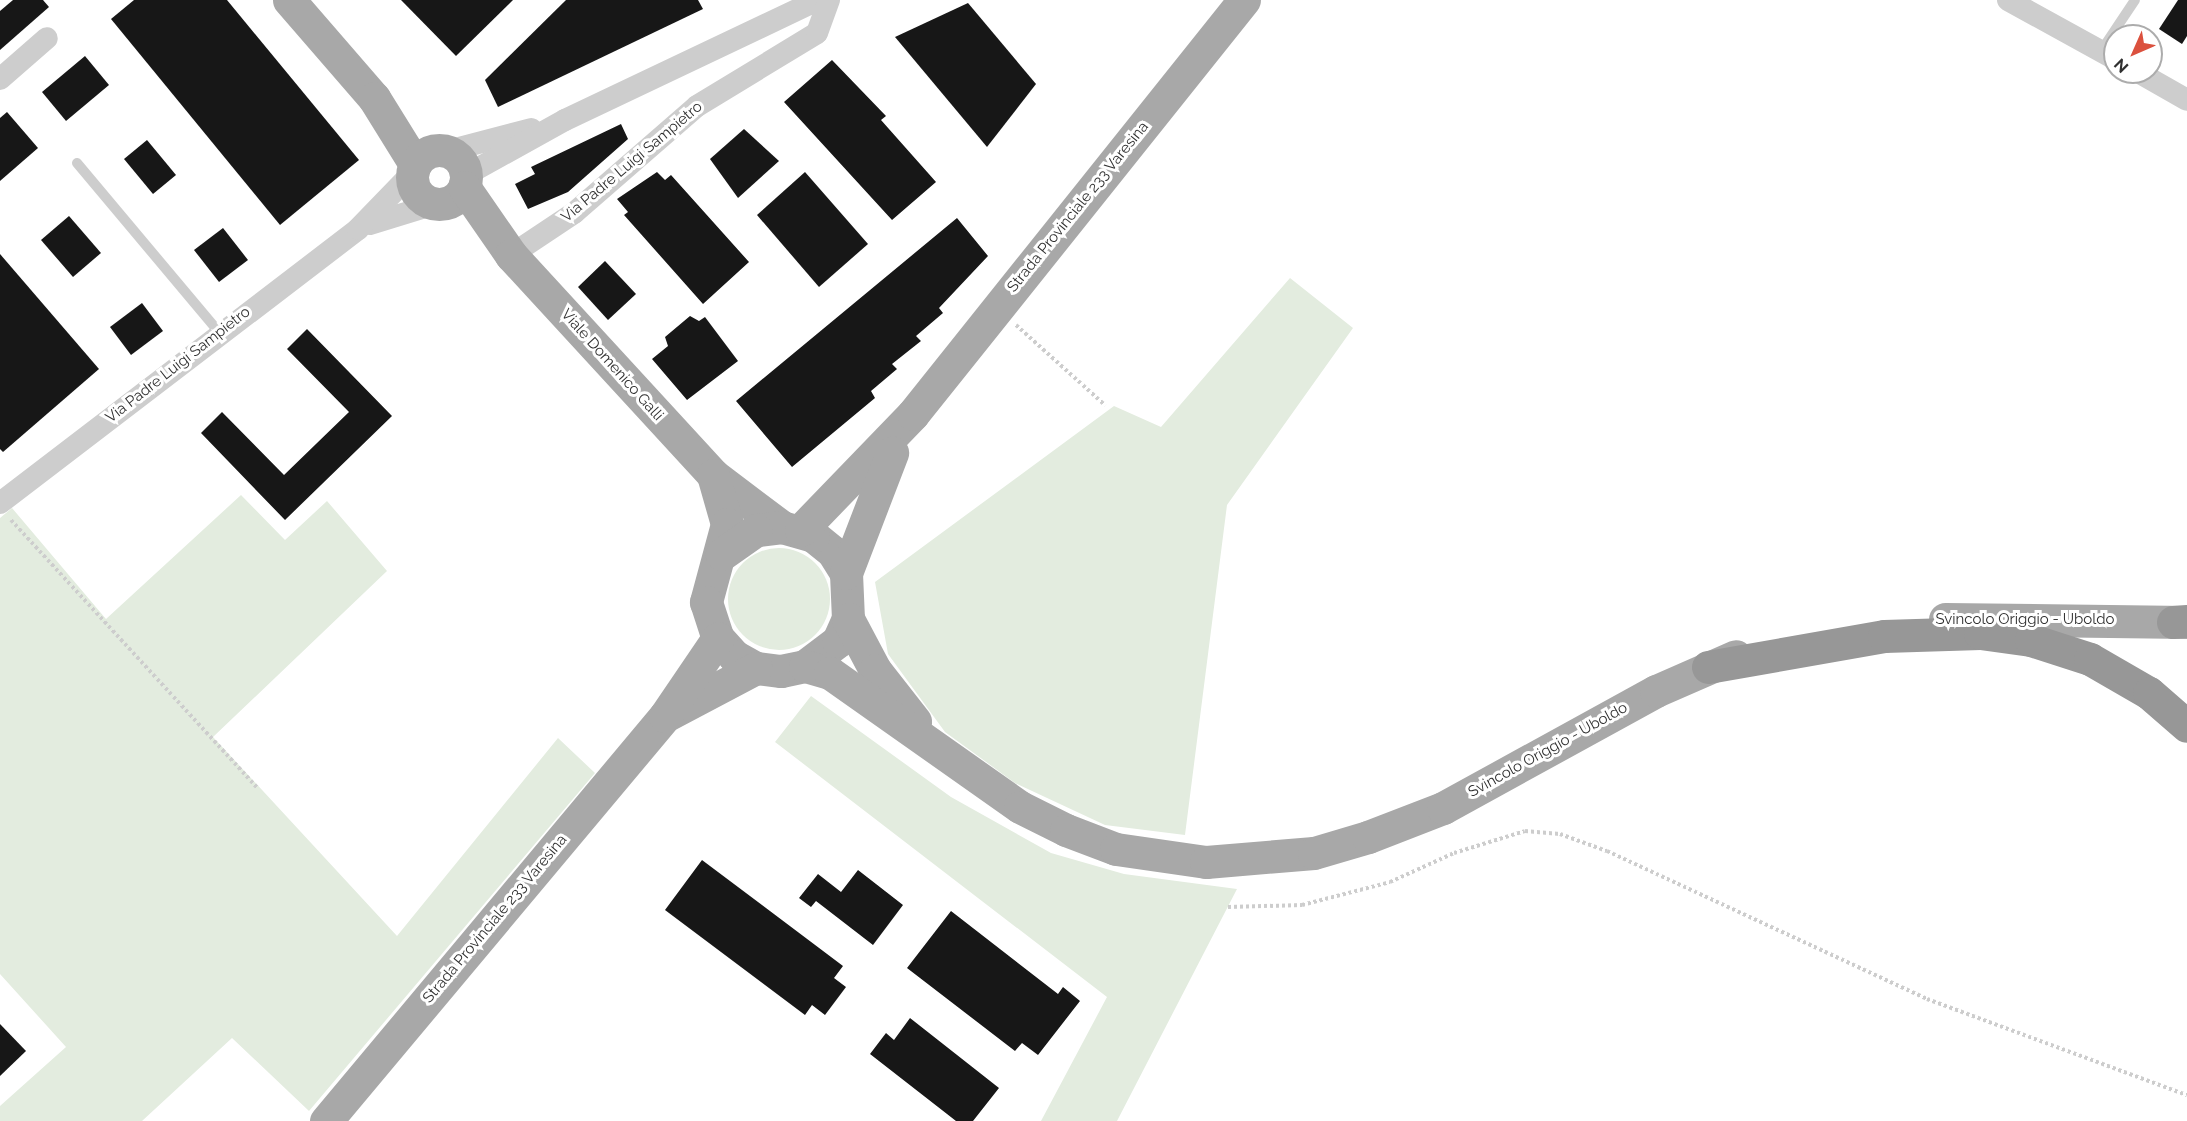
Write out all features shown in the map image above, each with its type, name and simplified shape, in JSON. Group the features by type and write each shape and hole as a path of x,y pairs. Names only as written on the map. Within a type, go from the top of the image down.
{"highway":[{"path":"1708,667 1884,636 1980,633 2031,640 2090,659 2149,693 2187,726"}],"main road":[{"path":"289,0 451,184"},
{"name":"Strada Provinciale 233 Varesina","path":"791,529 913,414 1244,0"},
{"path":"374,98 414,168 420,196 451,184"},
{"path":"414,168 432,150 451,184"},
{"name":"Viale Domenico Galli","path":"451,184 512,255 713,475 791,529"},
{"name":"Strada Provinciale 233 Varesina","path":"846,573 880,477 913,414"},
{"name":"Viale Domenico Galli","path":"713,475 727,524 722,554"},
{"path":"791,529 833,552 846,573 851,595 848,619 825,654 805,666 781,671 756,668 734,656 718,638 706,602 710,577 722,554 756,530 791,529"},
{"name":"Svincolo Origgio - Uboldo","path":"805,666 830,672 1020,807 1116,849 1206,862 1278,858 1368,837 1443,808 1708,667 1790,639 1897,620 2033,617 2182,622"},
{"name":"Svincolo Origgio - Uboldo","path":"848,619 875,670 935,746"},
{"name":"Strada Provinciale 233 Varesina","path":"326,1121 665,716 718,638"},
{"name":"Strada Provinciale 233 Varesina","path":"665,716 756,668"}],"street":[{"name":"Via Padre Luigi Sampietro","path":"358,229 451,184 565,120 818,0"},
{"name":"Via Padre Luigi Sampietro","path":"512,255 574,213 698,106 817,33 829,0"},
{"path":"2008,0 2103,52"},
{"path":"0,79 47,38"},
{"path":"2159,84 2187,100"},
{"name":"Via Padre Luigi Sampietro","path":"451,184 565,120"},
{"name":"Via Padre Luigi Sampietro","path":"1,500 358,229 414,168"}],"lane":[{"path":"2123,24 2135,0"},
{"path":"77,164 219,333"}],"path":[{"path":"998,308 1105,405"},
{"path":"1,500 6,515 147,674 258,789"},
{"path":"1228,907 1302,905 1390,882 1454,853 1525,831 1560,834 1607,851 1927,999 2187,1095"}],"shaded area":[{"path":"1290,278 1353,328 1227,505 1185,835 1105,825 1015,783 945,732 888,654 875,582 1114,406 1161,427"},
{"path":"241,495 285,540 327,501 387,571 213,737 397,936 558,738 595,773 309,1111 232,1038 142,1121 0,1121 0,1106 66,1047 0,974 0,518 12,508 106,619"},
{"path":"779,548 799,552 815,563 826,579 830,599 826,619 815,635 799,646 779,650 759,646 743,635 732,619 728,599 732,579 743,563 759,552"},
{"path":"811,696 951,797 1051,853 1124,874 1237,889 1117,1121 1041,1121 1107,997 775,742"}],"building":[{"path":"13,0 43,0 49,7 0,50 0,11"},
{"path":"134,0 227,0 359,160 280,225 111,19"},
{"path":"401,0 513,0 456,56"},
{"path":"566,0 698,0 703,9 498,107 485,80"},
{"path":"2178,0 2187,0 2187,36 2182,44 2163,32 2162,24"},
{"path":"968,3 1036,84 987,147 895,37"},
{"path":"85,56 109,85 66,121 42,92"},
{"path":"832,60 886,116 881,120 936,182 892,220 784,102"},
{"path":"7,112 38,148 0,181 0,118"},
{"path":"621,124 628,139 568,192 528,209 515,184 535,174 531,167"},
{"path":"744,129 779,161 738,198 710,159"},
{"path":"147,140 176,175 153,194 124,159"},
{"path":"657,172 665,180 671,175 749,262 703,304 624,215 628,212 617,199"},
{"path":"805,172 868,244 819,287 757,215"},
{"path":"69,216 101,253 73,277 41,240"},
{"path":"957,218 988,256 939,308 943,313 916,336 921,341 892,364 897,369 871,391 875,398 792,467 736,401"},
{"path":"223,228 248,260 219,282 194,250"},
{"path":"0,254 99,369 3,452 0,449"},
{"path":"605,261 636,294 608,320 578,287"},
{"path":"142,303 163,331 131,355 110,327"},
{"path":"690,316 699,321 705,317 738,361 687,400 652,359 668,346 665,337"},
{"path":"307,329 392,416 285,520 201,433 222,412 284,475 349,412 287,349"},
{"path":"702,860 843,966 834,978 846,987 825,1015 812,1005 805,1015 665,910"},
{"path":"858,870 903,905 873,945 816,901 811,907 799,898 818,874 841,892"},
{"path":"951,911 1058,994 1063,987 1080,1001 1038,1055 1022,1043 1015,1051 907,968"},
{"path":"910,1018 999,1088 973,1121 956,1121 870,1054 886,1033 894,1040"},
{"path":"0,1024 26,1051 0,1076"}]}
